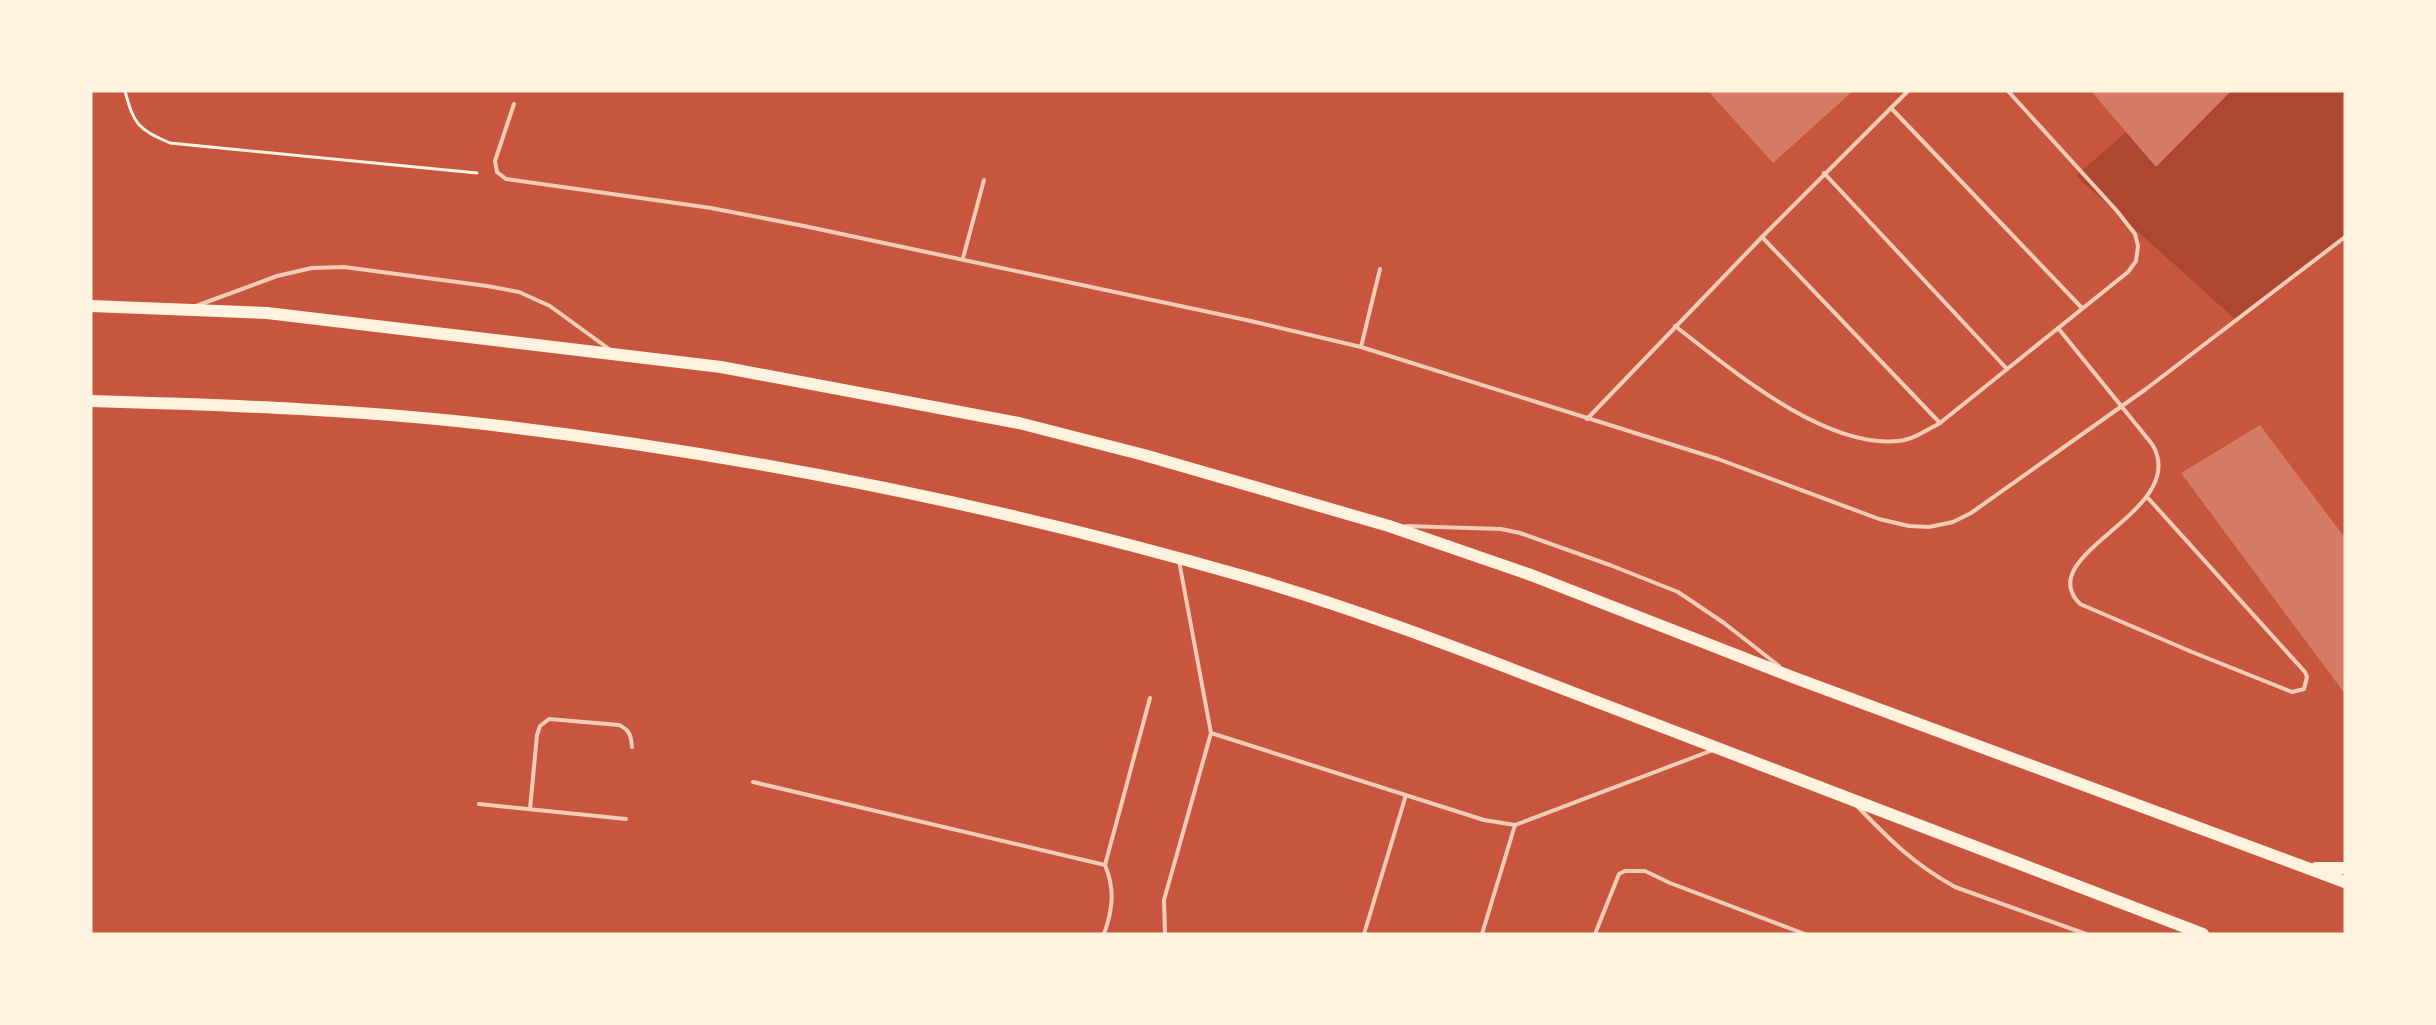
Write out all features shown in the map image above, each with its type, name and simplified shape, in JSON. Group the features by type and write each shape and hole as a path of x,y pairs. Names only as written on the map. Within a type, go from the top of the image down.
{"main road":[{"path":"91,306 267,313 721,366 1019,423 1144,455 1389,526 1531,575 1795,678 2345,882"},
{"path":"91,401 224,405 353,413 505,426 658,448 808,473 1030,520 1248,577 1378,621 1718,748 2203,934"},
{"path":"2309,868 2345,868"}],"lane":[{"path":"1587,419 1824,173 1908,91"},
{"path":"1675,326 1770,396 1832,430 1865,438 1898,441 1919,434 1940,423 2128,272 2136,261 2138,246 2134,234 2117,211 2008,91"},
{"path":"514,104 495,161 496,169 500,175 509,180 711,208 964,258 1361,347 1493,390 1718,459 1879,519 1910,526 1929,527 1953,522 1971,513 2120,407 2345,237"},
{"path":"1891,108 2082,308"},
{"path":"1824,173 2007,369"},
{"path":"964,258 984,180"},
{"path":"1762,237 1940,423"},
{"path":"185,310 277,276 312,268 344,267 519,292 550,306 615,353"},
{"path":"1361,347 1380,269"},
{"path":"2058,328 2120,407 2156,449 2158,470 2157,480 2148,498 2075,564 2071,583 2074,598 2080,604 2201,656 2292,692 2304,689 2307,677 2305,672 2148,498"},
{"path":"1389,526 1465,526 1501,529 1520,533 1610,565 1678,592 1724,623 1795,678"},
{"path":"1165,934 1163,915 1166,892 1211,733 1179,559"},
{"path":"1104,934 1111,914 1112,899 1111,879 1105,865 1150,698"},
{"path":"530,809 537,735 540,726 549,719 619,725 628,731 632,737 632,747"},
{"path":"1211,733 1484,820 1515,825 1718,748"},
{"path":"753,782 1105,865"},
{"path":"1364,934 1406,795"},
{"path":"1850,799 1897,846 1934,876 1955,887 2086,934"},
{"path":"479,804 626,819"},
{"path":"1482,934 1515,825"},
{"path":"1595,934 1619,874 1636,870 1645,871 1805,934"}],"path":[{"path":"125,91 131,115 145,132 170,143 500,175"}],"shaded area":[{"path":"2231,91 2345,91 2345,238 2236,320 2076,176 2126,132 2156,166"}],"building":[{"path":"1708,91 1853,91 1773,163"},
{"path":"2091,91 2231,91 2156,167"},
{"path":"2260,425 2345,538 2345,694 2181,473"}]}
